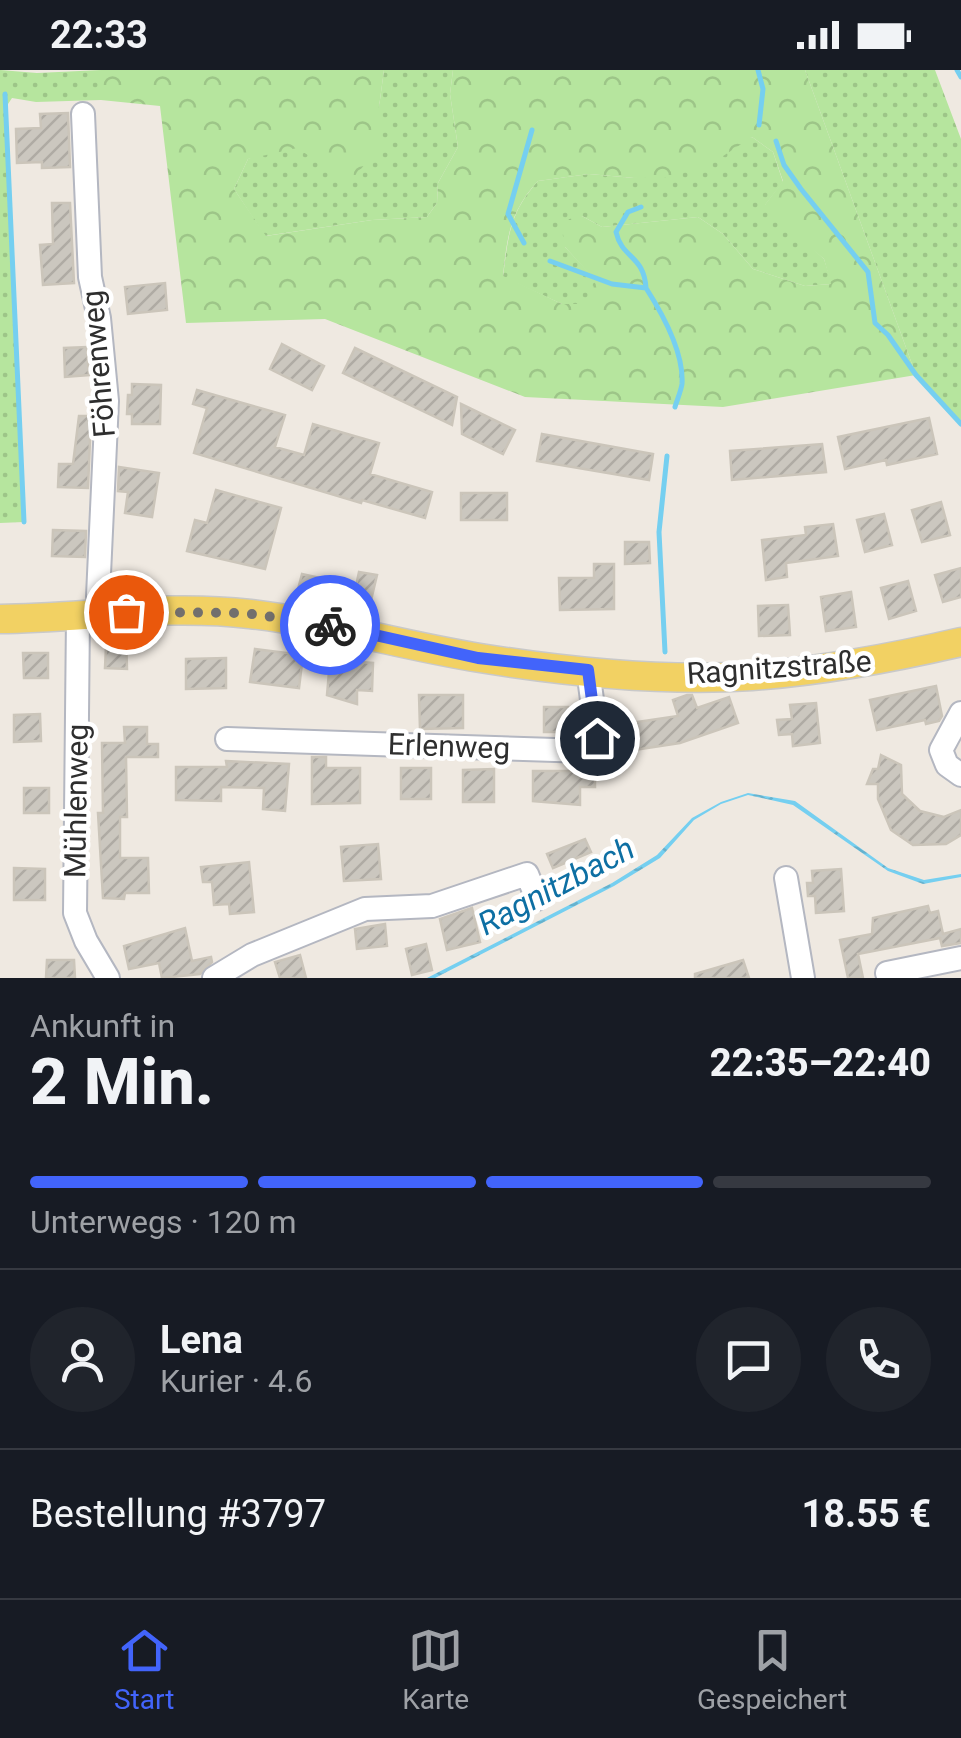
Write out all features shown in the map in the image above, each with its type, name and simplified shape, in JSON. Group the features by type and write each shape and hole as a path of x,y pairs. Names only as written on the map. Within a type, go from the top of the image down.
{"main road":[{"name":"Ragnitzstraße","path":"0,619 152,610 244,613 335,626 478,658 648,676 750,676 883,660 961,644"}],"street":[{"name":"Föhrenweg","path":"83,114 90,278 99,318 107,401 98,596 89,615"},
{"name":"Mühlenweg","path":"89,615 75,912 86,941 108,978"},
{"name":"Erlenweg","path":"226,739 586,751 597,738 588,670"},
{"path":"961,714 941,750 947,765 961,775"},
{"path":"214,978 252,954 366,909 432,906 527,874 537,899"},
{"path":"786,878 804,978"},
{"path":"888,974 961,958"}],"green space":[{"path":"0,70 101,70 101,100 36,102 12,98 6,107 24,522 0,523"},
{"path":"101,70 384,70 379,149 349,182 297,148 248,159 234,189 266,236 372,220 427,217 437,203 438,183 458,147 450,94 453,70 805,70 916,375 723,407 525,397 325,319 186,323 160,106 101,100","holes":["752,137 773,152 783,181 765,210 824,259 831,284 805,286 753,269 723,234 698,217 602,227 582,216 561,221 565,247 596,281 584,304 562,304 503,276 512,225 521,203 538,181 589,174 669,177 714,162"]},
{"path":"384,70 453,70 450,94 458,147 438,183 437,203 427,217 372,220 265,236 234,189 248,159 379,107"},
{"path":"805,70 935,70 961,139 961,425 916,375"},
{"path":"752,137 773,152 783,182 765,205 824,259 832,284 805,286 753,269 723,234 698,217 602,227 582,216 565,247 597,281 585,304 562,304 503,277 512,225 521,203 538,181 589,174 634,178"}],"water":[{"name":"Ragnitzbach","path":"748,793 795,801 888,868 924,880 961,877 923,884 888,871 793,805 748,795 721,804 694,820 660,858 614,886 435,978 427,978 612,883 657,855 692,818 721,802"}],"building":[{"path":"68,113 70,167 42,168 42,162 17,163 16,129 41,128 40,114"},
{"path":"52,203 70,203 74,283 43,285 40,245 53,244"},
{"path":"165,283 167,310 128,314 125,287"},
{"path":"282,344 324,366 312,390 270,369"},
{"path":"87,347 89,375 65,377 64,348"},
{"path":"355,348 457,397 452,425 343,373"},
{"path":"132,384 161,385 160,424 132,424 132,414 127,414"},
{"path":"197,390 285,415 275,447 304,455 313,424 379,443 370,474 432,492 425,518 194,453 207,408 193,404"},
{"path":"461,404 515,430 503,454 462,434"},
{"path":"79,416 91,416 88,488 58,487 59,464 73,464"},
{"path":"929,418 937,454 845,469 838,437"},
{"path":"542,434 653,454 649,480 537,461"},
{"path":"822,444 826,472 732,480 730,451"},
{"path":"119,467 159,473 152,517 125,513 128,492 118,491"},
{"path":"216,490 281,508 265,569 187,551 195,520 207,523"},
{"path":"461,493 507,493 507,520 461,520"},
{"path":"941,502 950,535 922,542 912,510"},
{"path":"884,514 892,545 865,552 857,520"},
{"path":"833,524 838,556 786,563 787,577 766,580 762,540 806,535 805,527"},
{"path":"53,530 86,531 85,557 52,556"},
{"path":"625,542 649,542 650,563 625,564"},
{"path":"594,564 614,564 614,609 560,610 559,578 594,578"},
{"path":"961,568 961,597 943,602 935,575"},
{"path":"359,572 377,575 368,613 296,597 302,574 356,586"},
{"path":"908,581 916,611 889,619 881,588"},
{"path":"851,592 856,627 826,631 821,597"},
{"path":"788,605 790,635 759,636 758,606"},
{"path":"109,636 126,636 127,669 105,668"},
{"path":"255,649 303,655 299,688 250,682"},
{"path":"23,653 48,653 48,678 24,678"},
{"path":"226,658 226,688 186,689 186,659"},
{"path":"330,660 373,663 372,691 357,690 357,704 327,695"},
{"path":"936,686 942,716 939,721 926,724 925,720 877,730 870,700"},
{"path":"419,695 463,695 463,728 420,729"},
{"path":"692,695 697,708 729,697 738,723 680,743 634,750 630,723 678,716 673,700"},
{"path":"816,703 820,743 793,746 792,734 779,735 777,720 792,719 790,705"},
{"path":"544,707 568,707 568,732 544,732"},
{"path":"40,714 41,741 14,742 14,715"},
{"path":"124,727 147,727 147,744 158,744 158,757 126,757 127,817 120,817 120,858 148,858 149,893 125,893 124,899 103,898 98,813 103,813 102,743 125,743"},
{"path":"881,755 901,765 902,794 920,811 944,817 961,810 961,835 946,844 913,845 891,830 878,799 878,784 867,784 873,769 878,769"},
{"path":"312,757 326,757 326,768 360,768 360,803 312,804"},
{"path":"226,761 289,764 285,811 263,809 264,788 221,787 221,801 176,800 176,767 227,767"},
{"path":"577,766 595,766 595,787 580,787 580,805 533,801 533,771 577,771"},
{"path":"401,768 431,768 431,799 401,799"},
{"path":"494,769 494,802 463,802 463,770"},
{"path":"24,788 49,788 49,813 24,813"},
{"path":"585,839 591,852 553,868 547,854"},
{"path":"378,844 381,879 344,881 341,847"},
{"path":"249,862 254,912 230,914 229,904 214,905 212,882 203,882 201,867"},
{"path":"14,868 45,869 45,900 14,900"},
{"path":"841,869 844,911 816,913 815,896 808,896 807,883 813,883 812,871"},
{"path":"928,906 930,913 938,911 943,934 961,929 961,943 942,946 940,938 858,954 863,978 848,978 840,940 872,934 873,918"},
{"path":"472,908 480,942 447,950 440,919"},
{"path":"385,924 387,946 357,949 355,929"},
{"path":"185,928 192,961 211,957 212,962 200,974 162,978 159,963 129,969 124,946"},
{"path":"426,944 432,970 412,975 406,949"},
{"path":"300,955 306,978 280,978 275,962"},
{"path":"47,960 74,960 75,978 46,978"},
{"path":"743,960 749,978 695,978 695,974"}],"waterway":[{"path":"758,70 763,89 759,125"},
{"path":"957,70 961,77"},
{"path":"5,94 24,522"},
{"path":"524,243 508,214 532,130"},
{"path":"776,141 784,165 868,272 875,323 961,424"},
{"path":"641,207 628,212 616,232 641,269 646,288"},
{"path":"550,261 612,284 646,288 665,321 679,359 682,384 675,407"},
{"path":"665,652 659,532 667,456"}],"way so far":[{"path":"126,612 244,613 330,625"}],"route":[{"path":"330,625 478,658 588,670 597,738"}]}
